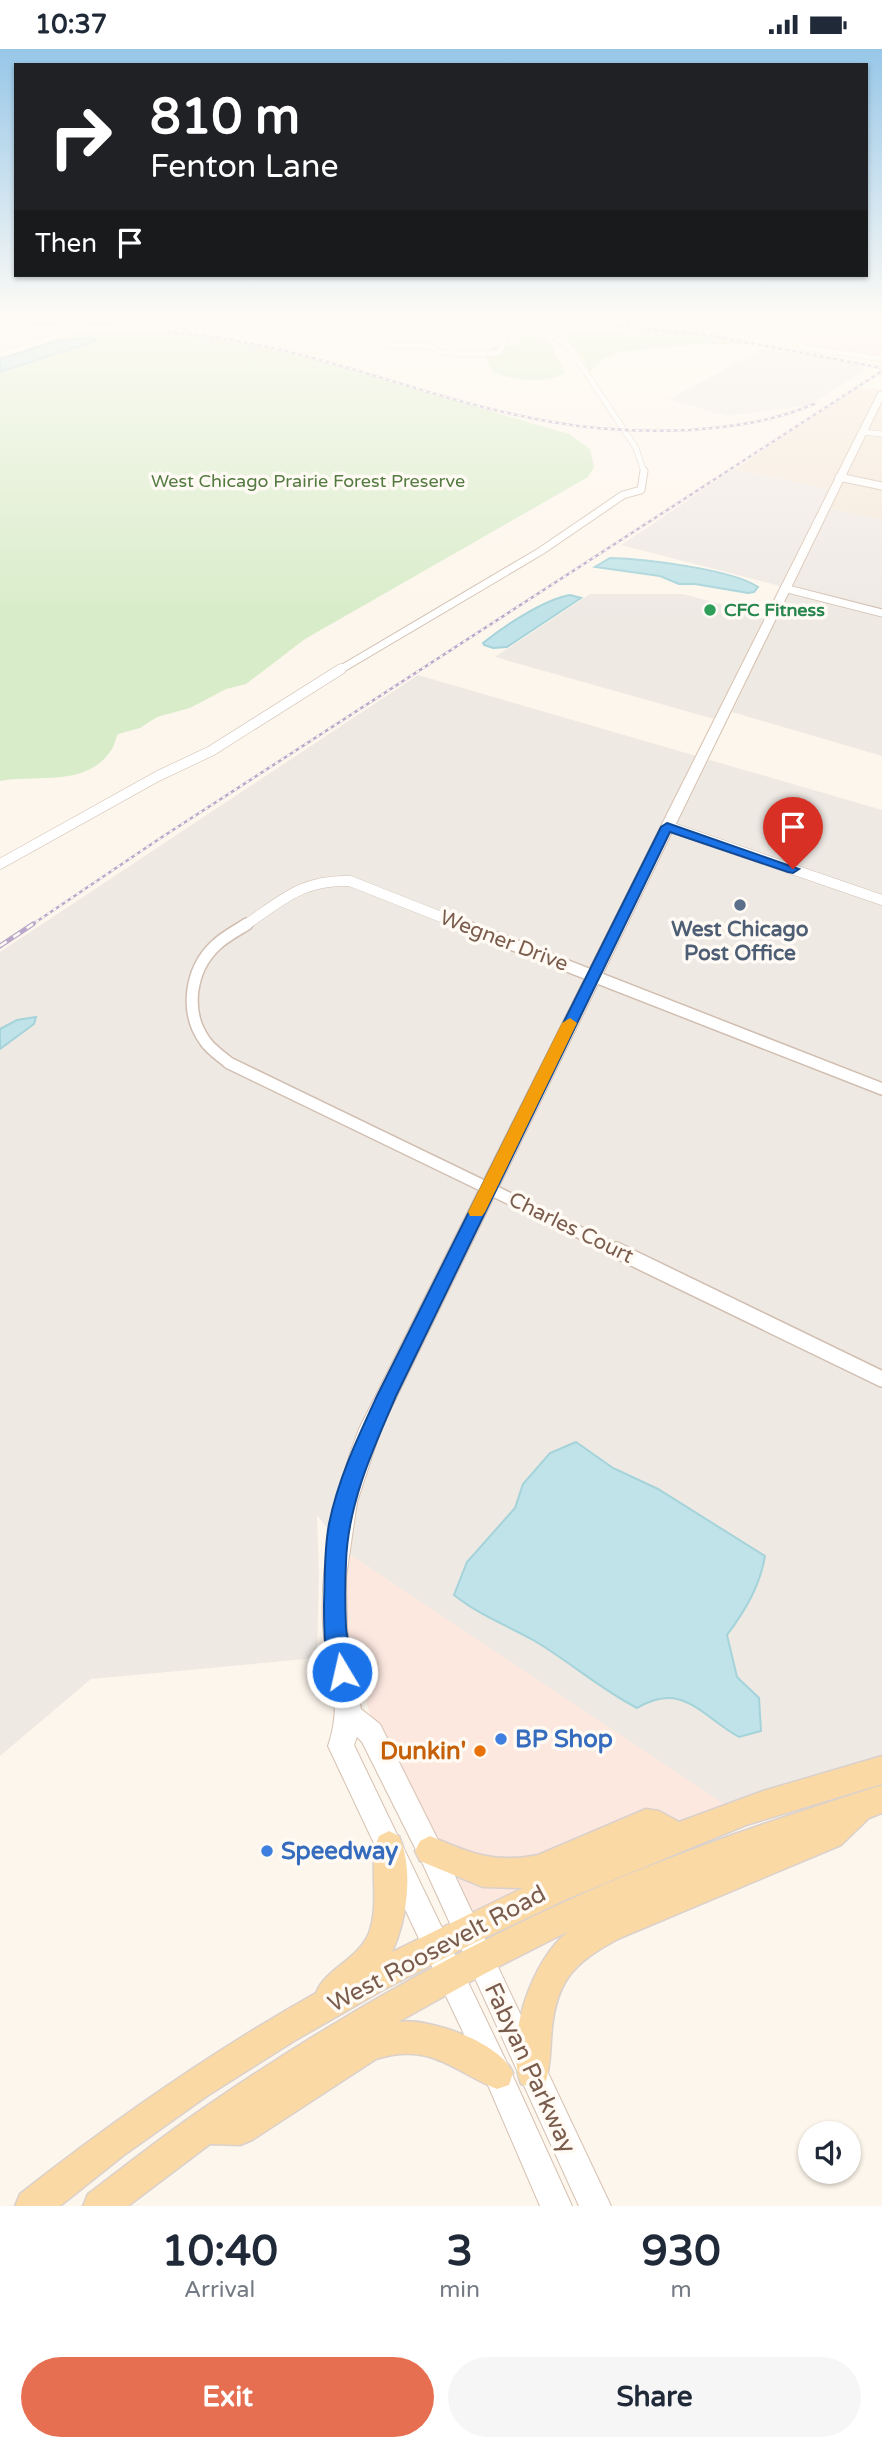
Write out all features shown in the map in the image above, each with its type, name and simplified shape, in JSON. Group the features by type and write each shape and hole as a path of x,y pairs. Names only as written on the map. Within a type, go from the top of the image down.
{"main road":[{"path":"349,1715 335,1629 335,1559 348,1489 370,1429 870,417"},
{"name":"Fabyan Parkway","path":"556,2206 497,2073 341,1746 349,1715 372,1733 430,1851 595,2206"},
{"name":"West Roosevelt Road","path":"32,2206 90,2157 231,2063 299,2022 466,1930 555,1887 676,1838 749,1810 882,1770"},
{"path":"533,2072 540,1995 554,1968 575,1946 609,1927 831,1835 872,1803"},
{"name":"West Roosevelt Road","path":"100,2206 205,2127 286,2073 449,1977 623,1892 725,1852 872,1803"},
{"path":"430,1851 475,1872 497,1876 521,1875 646,1825 659,1826 676,1838"},
{"path":"299,2022 369,1961 382,1938 392,1899 389,1846"},
{"path":"205,2127 240,2128 368,2046 387,2039 405,2036 441,2041 497,2073"}],"street":[{"path":"0,864 158,776 211,751 375,648 541,551 623,495 641,490 644,472 636,448 615,417"},
{"path":"862,432 882,434"},
{"path":"839,477 882,486"},
{"path":"785,588 882,613"},
{"path":"667,827 882,900"},
{"name":"Wegner Drive","path":"214,948 292,892 329,879 350,881 882,1089"},
{"name":"Charles Court","path":"214,948 201,965 194,983 192,1000 195,1020 204,1041 229,1063 882,1379"}],"shaded area":[{"path":"814,417 868,417 831,490 735,469"},
{"path":"873,417 882,417 882,520 829,508"},
{"path":"734,469 831,490 780,586 621,545"},
{"path":"829,508 882,520 882,611 789,587"},
{"path":"789,591 882,615 882,756 732,712"},
{"path":"590,594 683,594 765,616 714,719 495,657"},
{"path":"418,675 882,810 882,1756 727,1806 345,1551 317,1515 317,1658 91,1679 0,1756 0,952"},
{"path":"345,1551 727,1806 464,1917 372,1722 346,1628"}],"green space":[{"name":"West Chicago Prairie Forest Preserve","path":"0,417 510,417 569,434 590,449 594,467 588,477 305,639 246,684 226,689 190,708 157,717 140,728 118,734 112,749 102,761 89,769 61,777 0,781"}],"water":[{"path":"610,558 644,560 709,570 758,587 754,592 748,593 679,584 660,576 595,567"},
{"path":"570,595 581,598 507,647 493,648 484,645 492,636 524,615 548,602"},
{"path":"36,1017 34,1024 0,1049 0,1029 17,1020"},
{"path":"576,1442 613,1468 658,1489 765,1556 751,1598 727,1635 737,1677 759,1698 761,1731 739,1737 691,1704 679,1700 667,1698 637,1708 546,1648 454,1595 467,1562 515,1508 523,1484 550,1453"}],"railway":[{"path":"526,417 586,427 673,431 738,425 777,417"},
{"path":"30,926 159,839 811,417"},
{"path":"0,946 30,926"}],"slow traffic":[{"path":"476,1212 570,1023"}],"place":[{"name":"CFC Fitness","path":"710,610"},
{"name":"West Chicago Post Office","path":"740,905"},
{"name":"BP Shop","path":"501,1739"},
{"name":"Dunkin'","path":"480,1751"},
{"name":"Speedway","path":"267,1851"}],"route":[{"path":"342,1672 335,1629 335,1559 340,1523 358,1458 386,1396 667,827 793,869"}]}
